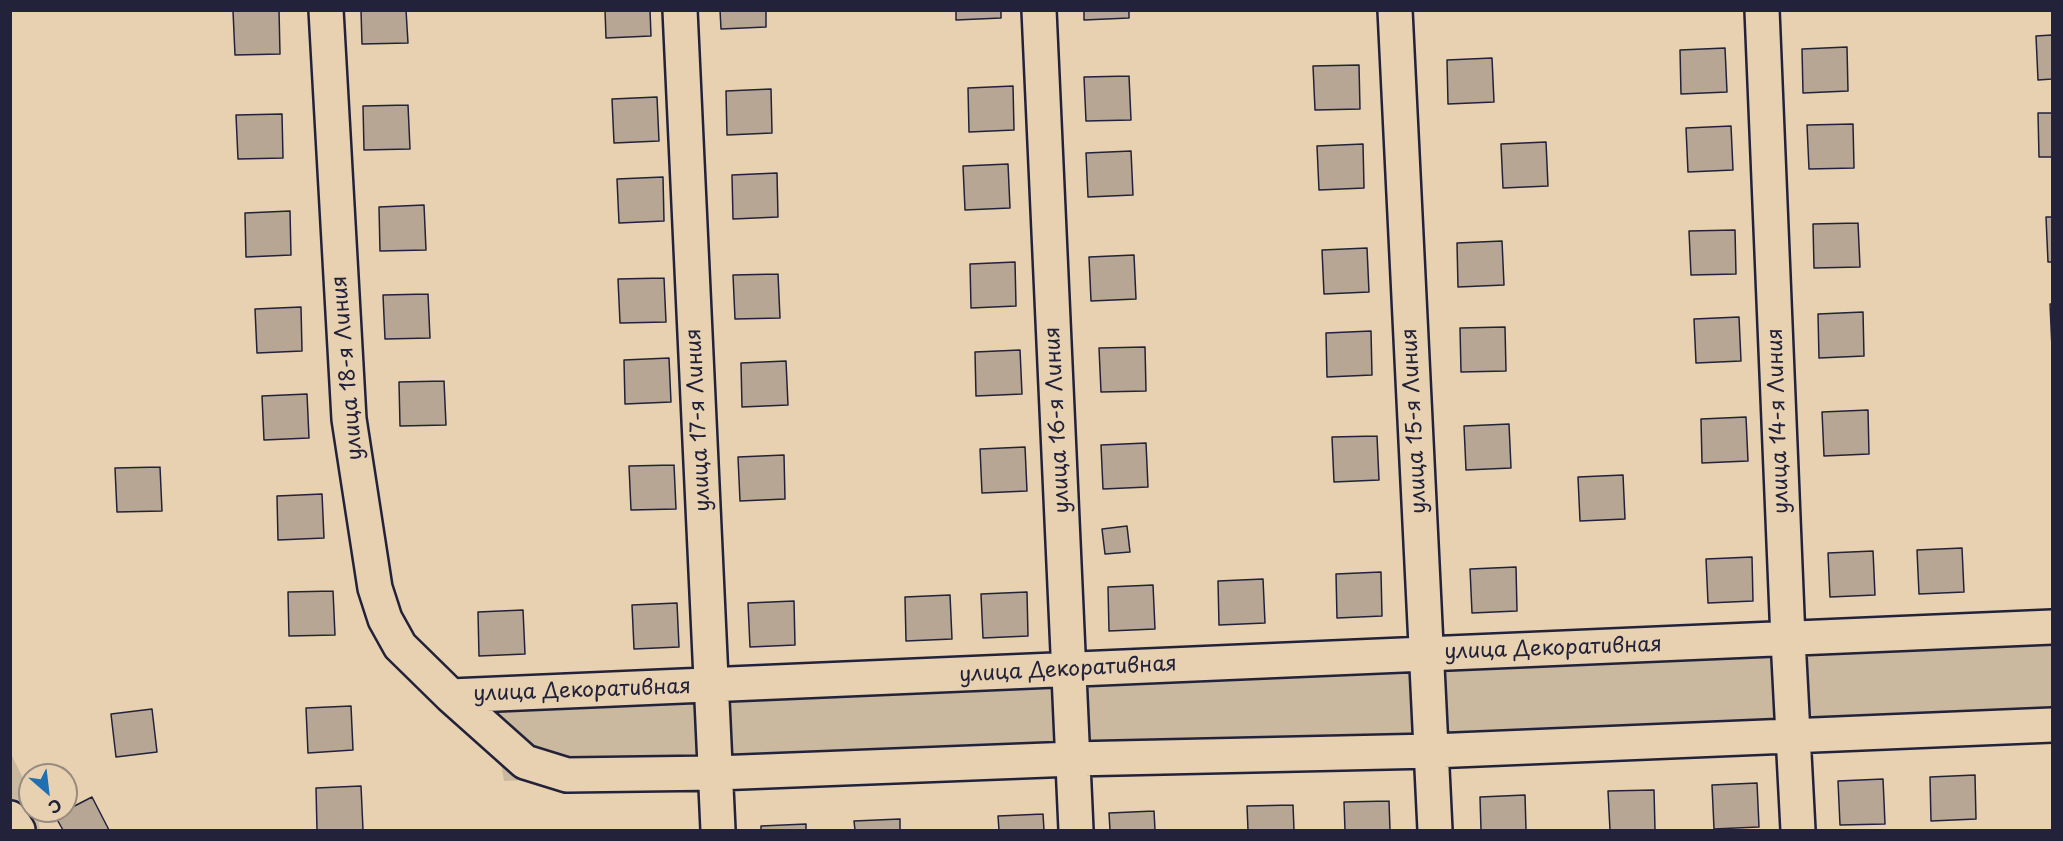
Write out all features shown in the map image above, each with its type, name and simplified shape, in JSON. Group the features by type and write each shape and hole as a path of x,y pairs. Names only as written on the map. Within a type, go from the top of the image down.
{"street":[{"name":"улица 18-я Линия","path":"326,10 349,419 371,567 385,619 400,646 451,696"},
{"name":"улица 17-я Линия","path":"680,10 718,831"},
{"name":"улица 16-я Линия","path":"1039,10 1076,831"},
{"name":"улица 15-я Линия","path":"1395,10 1435,831"},
{"name":"улица 14-я Линия","path":"1762,10 1798,831"},
{"name":"улица Декоративная","path":"451,696 2052,627"},
{"name":"улица Декоративная","path":"451,696 525,762 567,775 716,773 1073,759 1432,751 2052,725"},
{"path":"10,818 18,831"}],"shaded area":[{"path":"2052,619 2052,713 504,781 487,682"},
{"path":"10,752 18,768 18,823 39,823 40,830 11,830"}],"building":[{"path":"279,10 280,54 235,55 233,11"},
{"path":"361,10 406,10 408,43 362,44"},
{"path":"605,10 650,10 651,36 606,38"},
{"path":"720,10 766,10 766,27 721,29"},
{"path":"956,10 1001,10 1001,18 956,20"},
{"path":"1084,10 1129,10 1129,18 1084,20"},
{"path":"2052,35 2052,79 2038,80 2036,36"},
{"path":"1847,47 1848,91 1803,93 1802,49"},
{"path":"1725,48 1727,92 1681,94 1680,50"},
{"path":"1492,58 1494,102 1448,104 1447,60"},
{"path":"1359,65 1360,109 1315,110 1313,66"},
{"path":"1129,76 1131,120 1086,121 1084,77"},
{"path":"1013,86 1014,130 969,132 968,88"},
{"path":"771,89 772,133 727,135 726,91"},
{"path":"657,97 659,141 614,143 612,99"},
{"path":"408,105 410,149 364,150 363,106"},
{"path":"2038,113 2052,113 2052,157 2039,157"},
{"path":"282,114 283,158 238,159 236,115"},
{"path":"1853,124 1854,168 1809,169 1807,125"},
{"path":"1731,126 1733,170 1688,172 1686,128"},
{"path":"1546,142 1548,186 1503,188 1501,144"},
{"path":"1363,144 1364,188 1319,190 1317,146"},
{"path":"1131,151 1133,195 1088,197 1086,153"},
{"path":"1008,164 1010,208 965,210 963,166"},
{"path":"777,173 778,217 733,219 732,175"},
{"path":"663,177 664,221 619,223 617,179"},
{"path":"424,205 426,250 380,251 379,207"},
{"path":"290,211 291,255 246,257 245,213"},
{"path":"2046,217 2052,217 2052,262 2048,262"},
{"path":"1858,223 1860,267 1814,268 1813,224"},
{"path":"1735,230 1736,274 1691,275 1689,231"},
{"path":"1502,241 1504,285 1458,287 1457,243"},
{"path":"1367,248 1369,292 1324,294 1322,250"},
{"path":"1134,255 1136,299 1091,301 1089,257"},
{"path":"1015,262 1016,306 971,308 970,264"},
{"path":"778,274 780,318 735,319 733,275"},
{"path":"664,278 666,322 620,323 618,279"},
{"path":"428,294 430,338 385,339 383,295"},
{"path":"2050,304 2052,304 2052,348"},
{"path":"301,307 302,351 257,353 255,309"},
{"path":"1863,312 1864,356 1819,358 1818,314"},
{"path":"1739,317 1741,361 1696,363 1694,319"},
{"path":"1505,327 1506,371 1461,372 1460,328"},
{"path":"1371,331 1372,375 1327,377 1326,333"},
{"path":"1145,347 1146,391 1101,392 1099,348"},
{"path":"1020,350 1022,394 976,396 975,352"},
{"path":"669,358 671,402 625,404 624,360"},
{"path":"786,361 788,405 742,407 741,363"},
{"path":"444,381 446,425 400,426 399,382"},
{"path":"307,394 309,438 264,440 262,396"},
{"path":"1868,410 1869,454 1824,456 1822,412"},
{"path":"1746,417 1748,461 1702,463 1701,419"},
{"path":"1509,424 1511,468 1466,470 1464,426"},
{"path":"1377,436 1379,480 1334,482 1332,437"},
{"path":"1146,443 1148,487 1103,489 1101,445"},
{"path":"1025,447 1027,491 982,493 980,449"},
{"path":"784,455 785,499 740,501 738,457"},
{"path":"674,465 676,509 631,510 629,466"},
{"path":"160,467 162,511 117,512 115,468"},
{"path":"1623,475 1625,519 1580,521 1578,477"},
{"path":"322,494 324,538 278,540 277,496"},
{"path":"1127,526 1130,552 1105,554 1102,529"},
{"path":"1962,548 1964,592 1919,594 1917,550"},
{"path":"1873,551 1875,595 1830,597 1828,553"},
{"path":"1752,557 1753,601 1708,603 1706,559"},
{"path":"1516,567 1517,611 1472,613 1470,569"},
{"path":"1381,572 1382,616 1337,618 1336,574"},
{"path":"1263,579 1265,623 1219,625 1218,581"},
{"path":"1153,585 1155,629 1109,631 1108,587"},
{"path":"333,591 335,635 289,636 288,592"},
{"path":"1027,592 1028,636 983,638 981,594"},
{"path":"950,595 952,639 906,641 905,597"},
{"path":"794,601 795,645 750,647 748,603"},
{"path":"677,603 679,647 634,649 632,605"},
{"path":"523,610 525,654 479,656 478,612"},
{"path":"351,706 353,750 308,753 306,708"},
{"path":"152,709 157,752 116,757 111,714"},
{"path":"1975,775 1976,819 1931,821 1930,777"},
{"path":"1883,779 1885,824 1840,825 1838,781"},
{"path":"1757,783 1759,827 1714,829 1712,785"},
{"path":"361,786 363,830 317,830 316,788"},
{"path":"1654,790 1655,830 1610,830 1608,791"},
{"path":"1525,795 1526,830 1481,830 1480,797"},
{"path":"92,797 109,830 63,830 59,823 78,823 78,804"},
{"path":"1389,801 1390,830 1345,830 1344,802"},
{"path":"1293,805 1294,830 1248,830 1247,806"},
{"path":"1154,811 1155,830 1110,830 1109,813"},
{"path":"1043,814 1044,830 999,830 998,816"},
{"path":"900,819 900,830 855,830 854,821"},
{"path":"806,824 806,830 761,830 761,826"}]}
